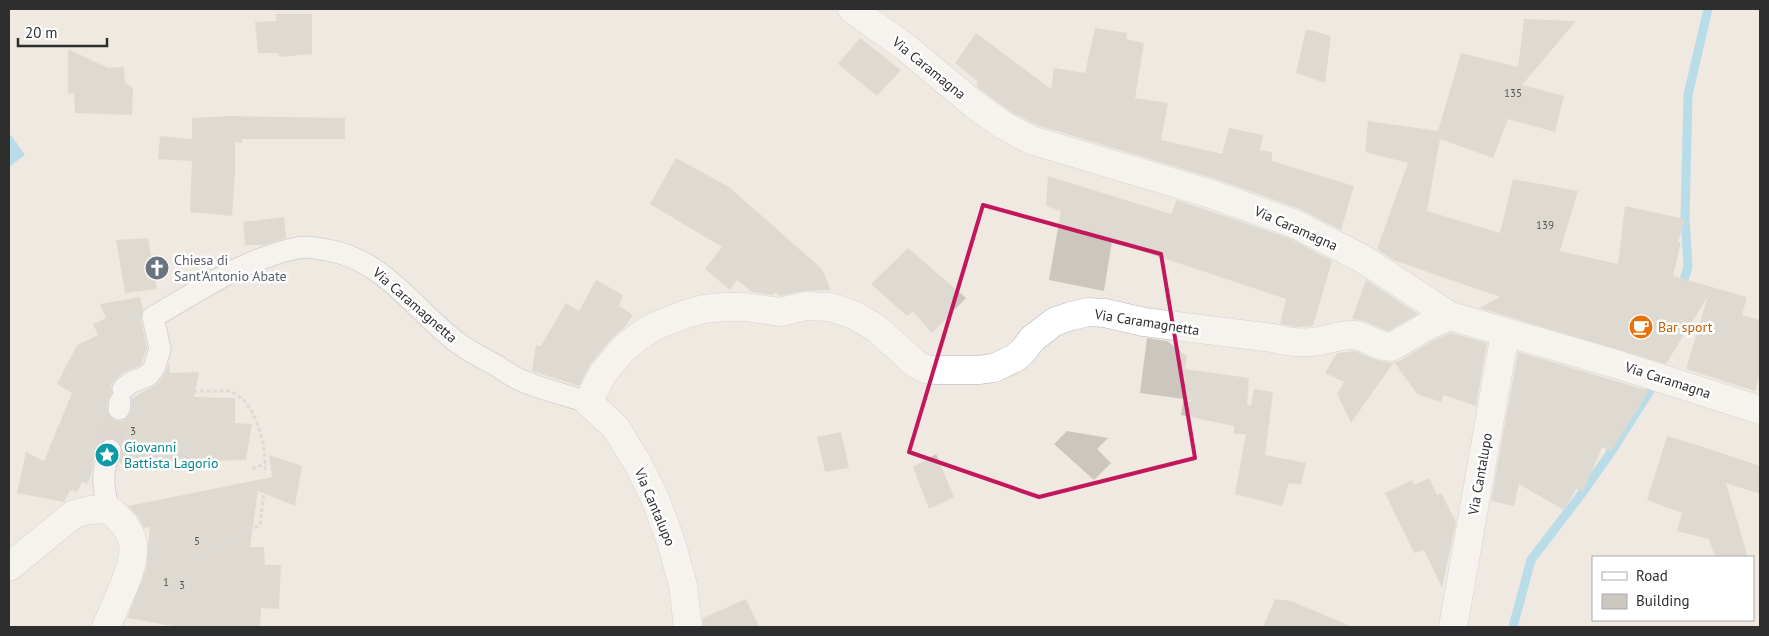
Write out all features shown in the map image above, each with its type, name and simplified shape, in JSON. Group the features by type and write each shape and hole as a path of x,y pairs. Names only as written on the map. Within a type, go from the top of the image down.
{"street":[{"name":"Via Caramagna","path":"852,9 904,46 975,105 1003,125 1031,140 1208,192 1295,224 1363,258 1450,316 1655,376 1760,410"},
{"name":"Via Caramagnetta","path":"121,400 130,382 149,375 154,368 160,350 153,317 243,267 298,248 334,251 367,264 385,276 427,317 461,346 522,381 588,402 602,375 623,349 638,337 653,327 686,314 723,306 780,312 806,306 830,307 854,315 876,328 920,367 931,370 978,370 999,366 1015,358 1032,339 1054,322 1088,312 1106,313 1144,322 1273,338 1291,342 1310,343 1356,335 1385,347 1391,347 1450,316"},
{"name":"Via Cantalupo","path":"1458,623 1506,333"},
{"name":"Via Cantalupo","path":"588,402 616,428 638,464 656,501 672,542 683,585 688,627"},
{"path":"107,459 103,485 108,509"},
{"path":"9,567 74,514 90,510 108,509 119,517 127,527 132,539 134,552 132,566 106,627"}],"path":[{"path":"187,391 228,391 234,392 242,398 260,430 266,463 265,473"},
{"path":"107,459 190,469"},
{"path":"252,469 266,463"},
{"path":"180,593 185,595 187,568 196,560 208,551 260,525 264,493"}],"highlighted area":[{"path":"983,205 1161,254 1195,458 1039,497 909,452"}],"water":[{"path":"11,135 25,155 9,167 9,137"}],"building":[{"path":"275,14 312,14 312,54 279,57 278,53 258,53 255,22 277,21"},
{"path":"1524,19 1576,21 1522,85 1564,96 1555,132 1508,119 1493,158 1440,139 1427,211 1500,233 1513,179 1578,191 1560,251 1618,264 1625,206 1685,219 1678,242 1681,242 1673,276 1747,297 1742,315 1760,320 1760,373 1755,391 1686,369 1708,296 1666,364 1479,308 1500,297 1393,260 1377,249 1408,163 1365,152 1368,121 1438,131 1461,53 1518,67"},
{"path":"1095,28 1127,33 1126,39 1144,43 1135,98 1168,103 1161,140 1222,154 1229,128 1263,135 1260,150 1272,152 1272,161 1354,186 1341,230 1300,209 1213,178 1037,125 1011,112 985,93 977,86 978,82 955,63 976,33 1051,89 1054,68 1085,73"},
{"path":"1306,29 1331,36 1325,83 1296,73"},
{"path":"860,38 901,70 877,96 838,64"},
{"path":"68,49 108,68 124,67 125,83 133,88 132,115 75,113 74,93 68,94"},
{"path":"229,116 345,118 345,139 242,139 242,143 235,142 232,216 190,212 192,161 158,159 160,136 192,139 192,118"},
{"path":"676,158 729,187 822,269 831,290 803,291 780,296 775,292 773,295 752,292 737,280 730,290 705,269 722,247 650,204"},
{"path":"1048,176 1171,214 1177,200 1289,238 1332,261 1313,326 1297,327 1280,324 1286,299 1112,241 1104,291 1049,280 1061,211 1046,206"},
{"path":"284,217 286,238 264,245 245,245 243,222"},
{"path":"148,238 157,289 125,293 116,240"},
{"path":"908,248 966,298 932,333 913,312 907,316 871,284"},
{"path":"596,280 623,295 619,306 633,315 624,328 611,339 590,365 579,386 532,371 536,345 541,346 566,303 579,311"},
{"path":"1366,280 1418,314 1388,331 1364,321 1352,319"},
{"path":"140,297 143,310 141,320 147,348 141,365 122,373 111,384 112,393 108,400 108,414 112,419 118,421 123,421 128,417 131,411 132,398 159,383 169,363 170,373 199,372 194,397 235,398 235,423 252,424 246,460 119,463 122,447 120,442 114,438 108,438 102,440 98,446 91,476 87,484 82,482 77,492 70,490 64,502 17,493 26,452 44,461 72,393 57,384 77,345 98,335 93,324 106,318 100,304"},
{"path":"1451,333 1487,343 1476,406 1444,395 1441,402 1417,394 1394,362"},
{"path":"1147,338 1167,341 1187,356 1185,369 1249,378 1247,405 1251,405 1254,389 1273,392 1265,455 1306,463 1301,485 1289,483 1282,506 1235,494 1246,434 1234,434 1234,426 1181,415 1183,401 1191,400 1140,393"},
{"path":"1355,351 1377,360 1394,362 1351,423 1337,394 1344,382 1325,373 1337,353"},
{"path":"1518,352 1649,391 1611,452 1602,447 1583,492 1576,489 1564,510 1519,484 1514,506 1491,501"},
{"path":"1067,431 1108,438 1097,449 1111,463 1094,480 1054,444"},
{"path":"841,432 849,468 825,472 817,437"},
{"path":"1667,436 1760,466 1760,494 1726,483 1748,556 1715,556 1709,539 1677,531 1682,513 1647,500"},
{"path":"936,454 954,497 929,509 913,467"},
{"path":"269,455 302,466 295,506 258,491 250,547 264,547 265,565 281,565 279,609 261,608 260,627 179,627 127,618 146,569 150,527 144,528 138,517 128,506 272,477"},
{"path":"1429,478 1437,495 1441,493 1456,522 1442,588 1424,550 1414,553 1385,493 1412,480 1414,485"},
{"path":"746,599 759,627 703,627 703,618"},
{"path":"1275,599 1291,601 1353,627 1263,627"}],"waterway":[{"path":"1681,289 1688,267 1685,219 1688,95 1708,9"},
{"path":"1513,627 1531,560 1611,452 1649,392 1653,378"}],"tunnel":[{"path":"110,450 119,409"}],"place":[{"name":"Chiesa di Sant'Antonio Abate","path":"157,268"},
{"name":"Bar sport","path":"1641,327"},
{"name":"Giovanni Battista Lagorio","path":"107,455"}]}
